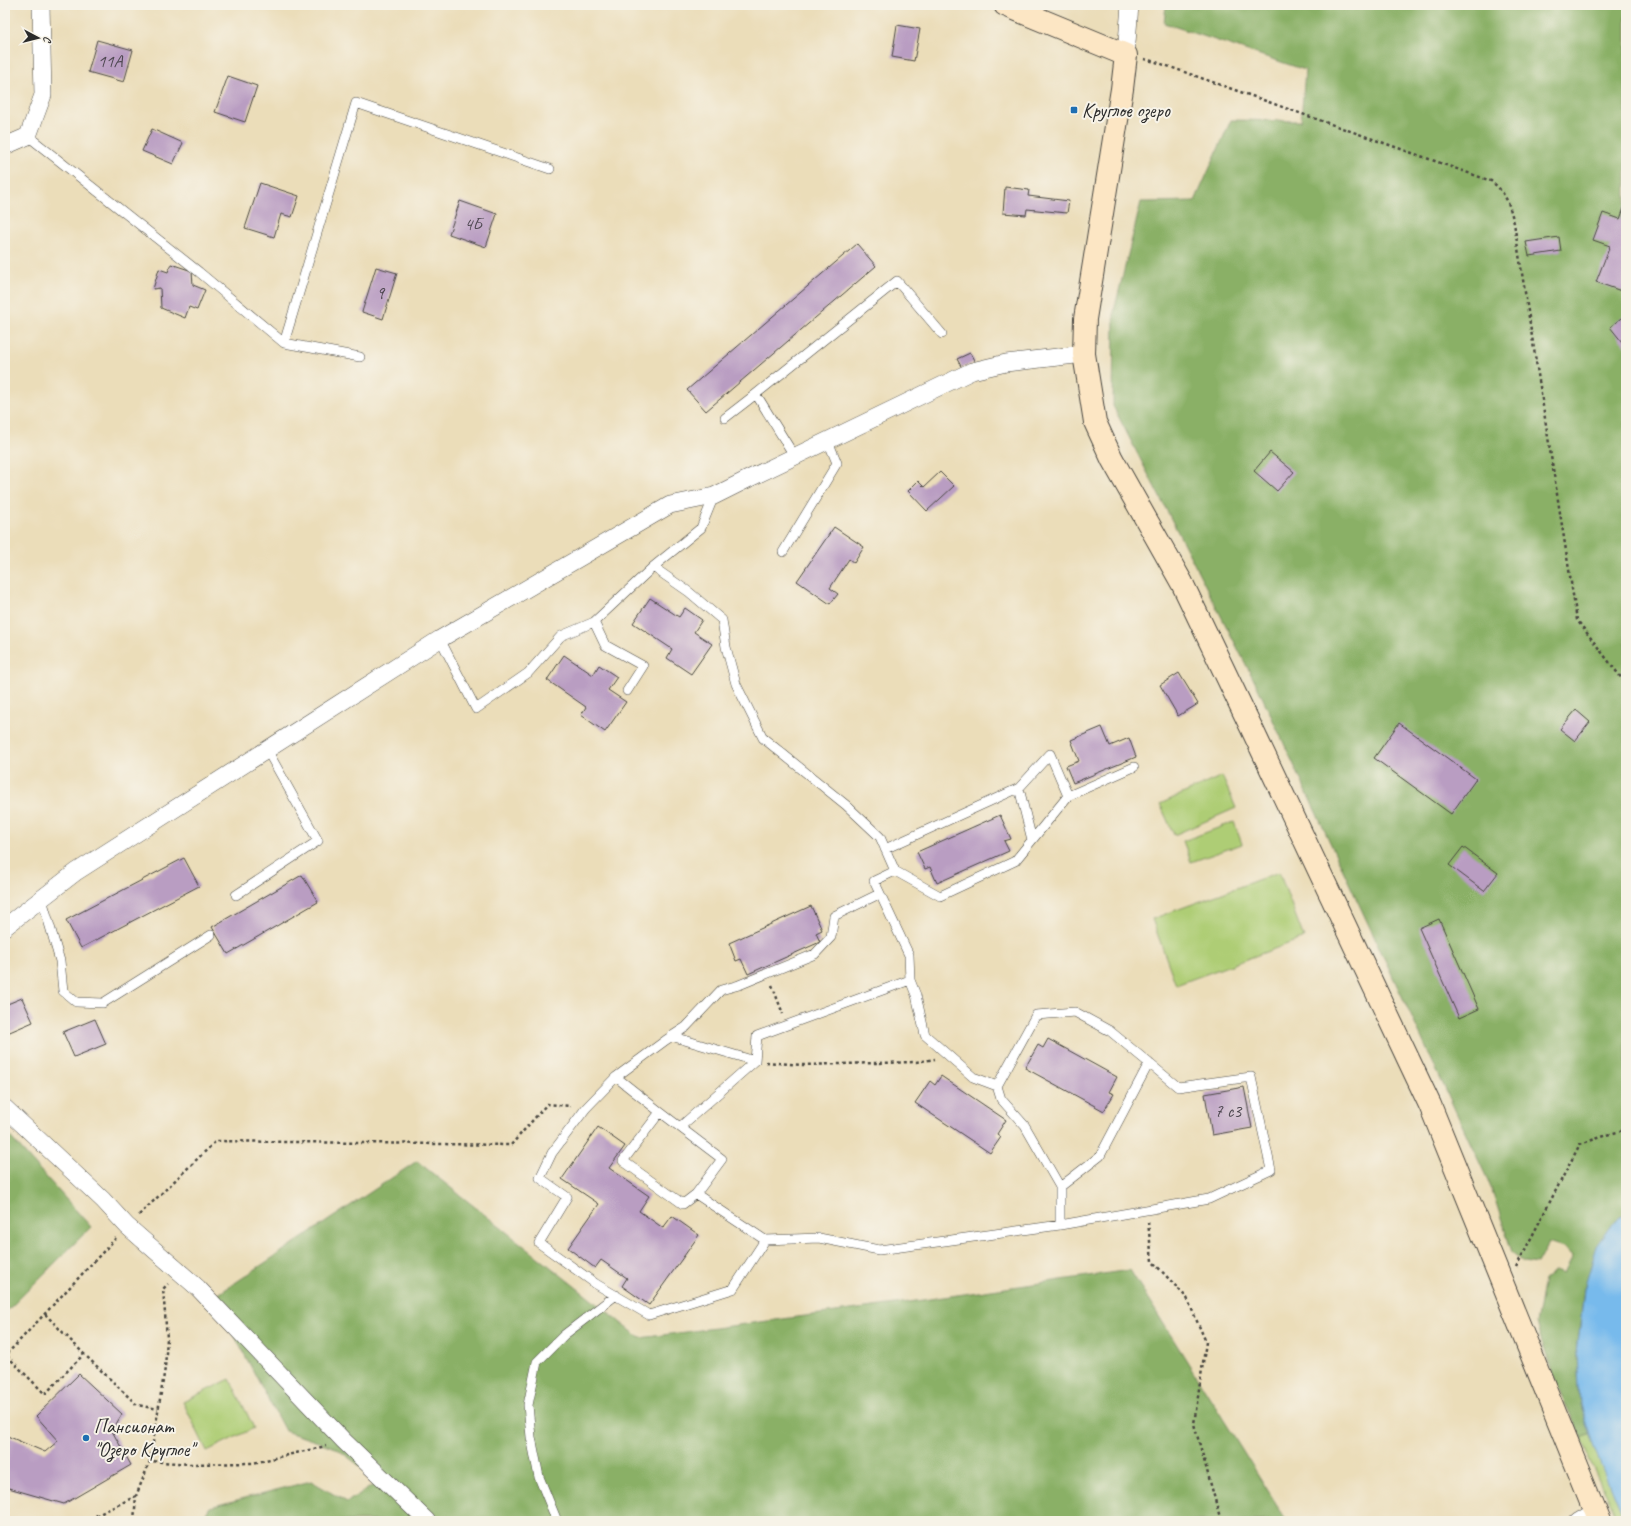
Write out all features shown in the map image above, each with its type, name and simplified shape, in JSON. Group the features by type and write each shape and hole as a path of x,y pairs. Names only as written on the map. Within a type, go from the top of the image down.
{"main road":[{"path":"1005,5 1126,55 1122,89 1085,318 1084,354 1095,422 1112,459 1182,583 1430,1105 1504,1288 1590,1517"}],"street":[{"path":"5,146 28,136 43,95 41,5"},
{"path":"1126,55 1130,5"},
{"path":"5,927 76,872 440,639 670,505 714,496 972,371 1006,363 1084,354"},
{"path":"5,1108 97,1195 127,1226 198,1288 344,1441 427,1521"}],"lane":[{"path":"284,343 356,103 550,170"},
{"path":"28,136 199,272 284,343 360,357"},
{"path":"725,418 897,281 942,334"},
{"path":"756,394 795,457"},
{"path":"783,552 837,463 828,441"},
{"path":"440,639 476,709 528,673 561,636 594,622 653,567 701,528 714,496"},
{"path":"653,567 689,592 722,620 726,647 736,684 763,738 846,805 880,837 895,871 940,896 1015,861 1068,796 1134,767"},
{"path":"594,622 606,645 643,666 627,691"},
{"path":"236,895 318,841 267,750"},
{"path":"885,849 1019,788 1050,754 1068,796"},
{"path":"1019,788 1032,840"},
{"path":"895,871 874,881 909,955 910,980 916,995 925,1035 973,1077 997,1086"},
{"path":"765,1240 733,1289 649,1315 596,1284 539,1243 567,1197 540,1178 552,1153 586,1108 616,1077 671,1036 686,1027 721,990 739,985 815,954 831,937 834,916 879,894"},
{"path":"42,899 60,961 63,991 76,1002 104,1003 211,935"},
{"path":"680,1127 755,1061 757,1036 910,980"},
{"path":"696,1194 765,1240 819,1238 879,1250 1060,1225 1208,1199 1271,1170 1251,1077 1178,1087 1110,1031 1075,1012 1036,1015 997,1086 1001,1099 1025,1126 1060,1187 1060,1225"},
{"path":"671,1036 755,1061"},
{"path":"1060,1187 1100,1156 1149,1063"},
{"path":"616,1077 722,1158 696,1194 682,1204 623,1161 660,1112"},
{"path":"557,1521 539,1477 531,1437 528,1405 537,1362 564,1335 616,1296"}],"path":[{"path":"1126,55 1156,62 1491,181 1501,189 1508,201 1514,222 1577,620 1626,684"},
{"path":"768,973 787,1025"},
{"path":"755,1061 802,1065 916,1062 949,1056"},
{"path":"84,1354 45,1394 6,1355 127,1226 216,1140 511,1145 547,1104 586,1108"},
{"path":"1504,1288 1580,1144 1626,1129"},
{"path":"1147,1210 1152,1261 1187,1298 1206,1342 1194,1424 1221,1521"},
{"path":"134,1521 136,1496 150,1461 164,1368 167,1338 163,1289 179,1272"},
{"path":"45,1314 137,1405 158,1409"},
{"path":"150,1461 189,1464 253,1463 344,1441"},
{"path":"85,1521 136,1496"}],"green space":[{"path":"1166,5 1626,5 1626,1214 1615,1221 1584,1289 1577,1353 1580,1405 1590,1434 1581,1438 1555,1381 1536,1324 1544,1279 1555,1271 1563,1274 1572,1256 1564,1247 1549,1242 1537,1264 1523,1262 1512,1252 1491,1187 1258,688 1113,406 1114,311 1141,202 1195,201 1231,120 1301,121 1305,70 1164,23"},
{"path":"1222,776 1236,808 1174,835 1160,804"},
{"path":"1234,822 1242,844 1191,862 1183,841"},
{"path":"1279,872 1304,938 1176,985 1152,919"},
{"path":"5,1131 91,1227 5,1313"},
{"path":"417,1161 640,1338 888,1305 1130,1270 1287,1521 201,1521 210,1507 311,1481 347,1502 380,1481 336,1448 285,1431 214,1297"},
{"path":"230,1379 254,1428 207,1451 183,1402"},
{"path":"1590,1434 1624,1521 1617,1521 1581,1438"}],"water":[{"path":"1626,1214 1626,1521 1624,1521 1594,1448 1580,1405 1577,1353 1584,1289 1597,1246 1615,1221"}],"building":[{"path":"897,25 920,29 914,61 892,57"},
{"path":"97,40 133,50 124,82 88,72"},
{"path":"228,76 257,86 245,122 215,112"},
{"path":"152,129 183,143 173,164 142,151"},
{"path":"260,183 299,196 292,217 281,214 274,237 245,228"},
{"path":"1005,187 1029,190 1028,196 1069,201 1067,213 1027,209 1026,215 1003,213"},
{"path":"460,201 497,214 486,247 449,234"},
{"path":"1626,203 1626,288 1624,292 1596,282 1610,246 1593,240 1603,213 1620,219"},
{"path":"1559,237 1561,251 1529,256 1526,242"},
{"path":"857,244 876,266 706,411 687,390"},
{"path":"171,264 192,271 193,285 205,290 197,310 189,307 185,318 161,308 160,288 153,289 159,269 168,272"},
{"path":"376,267 397,273 383,319 362,312"},
{"path":"1626,314 1626,347 1610,327"},
{"path":"970,353 975,362 962,368 957,359"},
{"path":"1270,452 1294,472 1277,491 1254,471"},
{"path":"940,472 954,486 927,511 908,491 918,481 924,487"},
{"path":"834,527 864,547 854,563 849,559 830,588 838,594 830,604 797,581"},
{"path":"650,598 679,617 685,608 702,620 694,632 712,644 691,674 667,658 672,649 633,623"},
{"path":"564,655 593,675 599,665 617,677 608,690 626,702 605,732 581,715 586,707 547,680"},
{"path":"1179,673 1198,704 1178,716 1160,685"},
{"path":"1576,710 1590,722 1575,741 1560,729"},
{"path":"1399,723 1476,779 1451,814 1374,758"},
{"path":"1102,727 1110,746 1129,738 1136,757 1073,783 1066,766 1079,761 1071,740"},
{"path":"1000,815 1011,839 1004,841 1009,851 937,883 930,867 925,869 917,852"},
{"path":"1463,847 1498,873 1484,891 1449,865"},
{"path":"184,858 199,886 81,948 66,920"},
{"path":"302,875 318,902 228,954 212,927"},
{"path":"811,906 822,930 816,933 820,942 748,974 741,959 736,961 729,943"},
{"path":"1439,919 1479,1009 1459,1018 1419,928"},
{"path":"22,998 33,1022 5,1034 5,1005"},
{"path":"95,1019 106,1044 74,1057 63,1032"},
{"path":"1048,1039 1117,1077 1109,1092 1114,1094 1104,1111 1025,1068 1038,1045 1043,1048"},
{"path":"941,1076 1006,1120 997,1134 1001,1137 990,1153 915,1103 930,1081 935,1085"},
{"path":"1244,1087 1252,1128 1212,1135 1205,1094"},
{"path":"598,1127 625,1146 609,1168 649,1196 639,1211 663,1228 672,1216 699,1235 649,1305 622,1286 627,1278 601,1260 595,1268 568,1248 599,1204 562,1179"},
{"name":"Пансионат \"Озеро Круглое\"","path":"79,1374 122,1414 112,1431 131,1465 64,1504 5,1487 5,1435 45,1452 58,1441 36,1416"}],"place":[{"name":"Круглое озеро","path":"1074,110"},
{"name":"Пансионат \"Озеро Круглое\"","path":"86,1438"}]}
